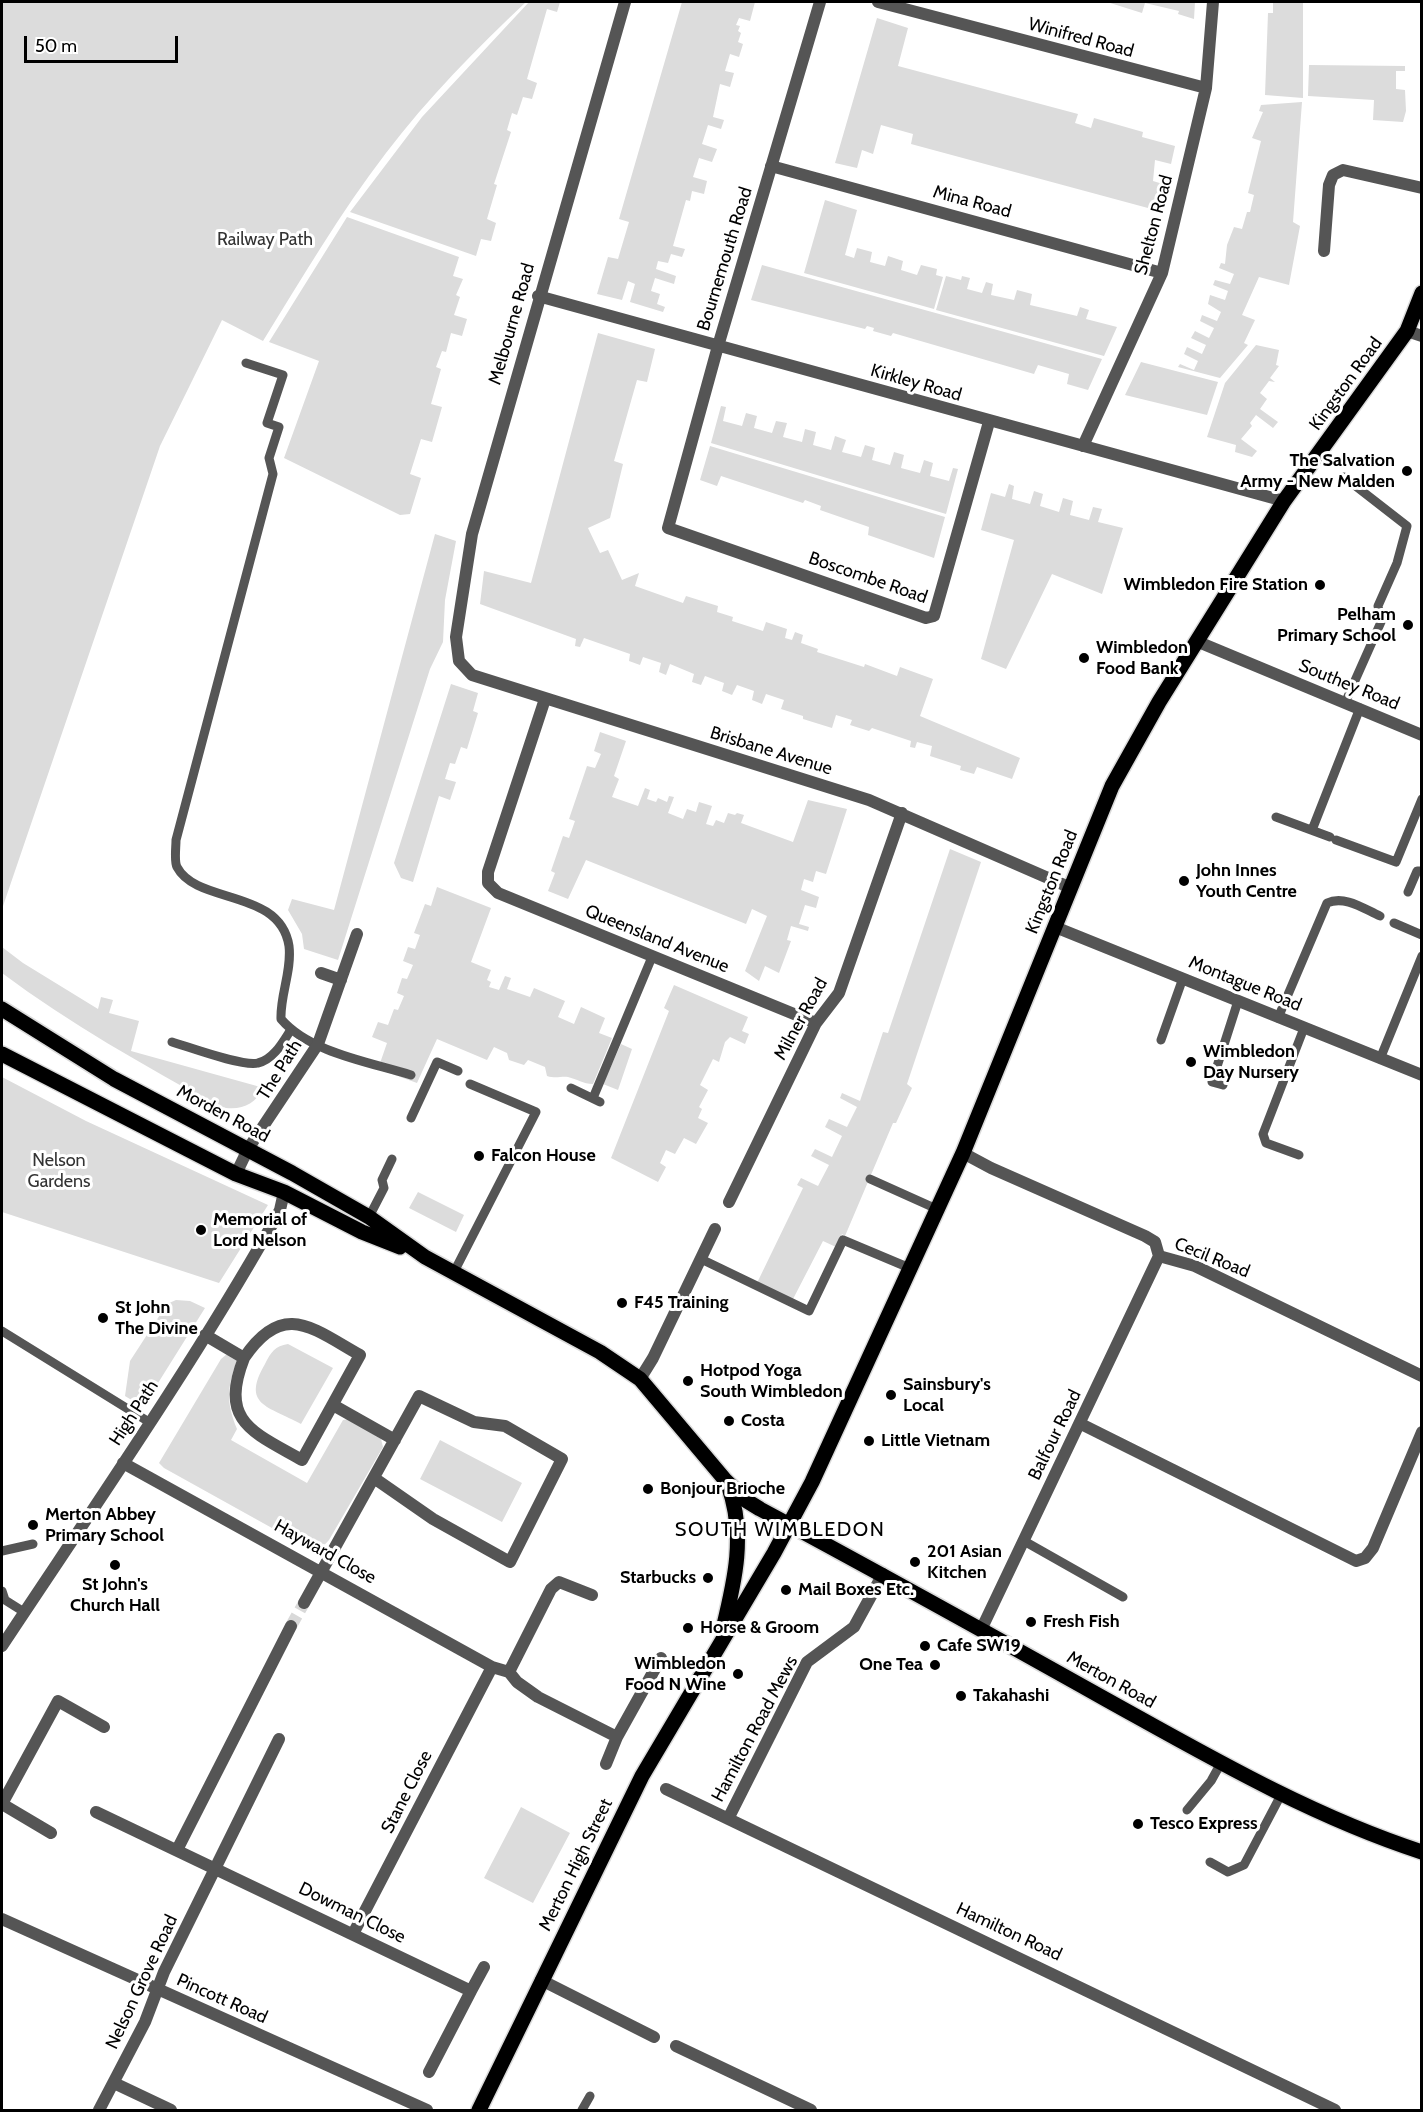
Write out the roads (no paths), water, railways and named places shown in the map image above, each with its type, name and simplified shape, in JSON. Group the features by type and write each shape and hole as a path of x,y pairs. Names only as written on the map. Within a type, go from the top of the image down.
{"main road":[{"name":"Kingston Road","path":"790,1525 939,1210 1112,786 1196,641 1284,501 1414,334 1422,293"},
{"name":"Morden Road","path":"2,1009 114,1079 248,1149 369,1217 425,1257"},
{"name":"Morden Road","path":"2,1054 236,1174 284,1192 362,1232 425,1257 600,1352 640,1379 726,1481 747,1501 790,1525"},
{"name":"Merton High Street","path":"719,1643 738,1559 736,1522 726,1481"},
{"name":"Merton Road","path":"790,1525 1221,1763 1381,1839 1422,1852"},
{"name":"Merton High Street","path":"479,2110 642,1776 790,1525"}],"street":[{"name":"Melbourne Road","path":"459,661 456,637 472,534 538,296 625,2"},
{"name":"Bournemouth Road","path":"668,528 718,346 820,2"},
{"name":"Winifred Road","path":"878,2 1206,88"},
{"name":"Shelton Road","path":"1083,446 1162,273 1206,88 1213,2"},
{"name":"Mina Road","path":"771,166 1162,273"},
{"path":"1324,251 1329,185 1333,174 1343,170 1422,188"},
{"name":"Kirkley Road","path":"538,296 989,422 1284,501"},
{"name":"Boscombe Road","path":"668,528 926,618 934,616 989,422"},
{"name":"Southey Road","path":"1196,641 1422,735"},
{"name":"Brisbane Avenue","path":"459,661 472,675 869,800 1071,888"},
{"name":"Queensland Avenue","path":"545,699 488,872 488,883 498,893 816,1023"},
{"name":"Milner Road","path":"729,1202 816,1023 839,993 902,813"},
{"name":"Montague Road","path":"1055,927 1422,1075"},
{"name":"The Path","path":"236,1174 248,1149 318,1044 357,934"},
{"path":"321,973 341,980"},
{"name":"Cecil Road","path":"963,1153 991,1168 1145,1236 1155,1242 1159,1256 1195,1266 1422,1376"},
{"name":"High Path","path":"2,1646 59,1564 206,1335 280,1210 284,1192"},
{"path":"640,1379 653,1358 715,1229"},
{"name":"Balfour Road","path":"981,1630 1159,1256"},
{"path":"290,1323 308,1325 360,1355 302,1460 251,1431 239,1413 234,1396 236,1378 244,1358 257,1339 272,1329 290,1323"},
{"path":"206,1335 244,1358"},
{"path":"304,1603 419,1396 474,1422 505,1426 562,1459 510,1562 427,1515 374,1478"},
{"path":"333,1405 395,1440"},
{"path":"1081,1424 1356,1561 1365,1558 1373,1548 1422,1431"},
{"name":"Hayward Close","path":"123,1463 322,1570 492,1667 510,1671"},
{"name":"Hamilton Road Mews","path":"728,1819 807,1662 854,1627 882,1574"},
{"path":"592,1595 559,1582 551,1589 510,1671 517,1682 538,1696 617,1737"},
{"path":"177,1850 291,1626"},
{"path":"606,1764 617,1737 661,1658"},
{"name":"Stane Close","path":"354,1934 492,1667"},
{"path":"51,1833 2,1804 58,1701 104,1727"},
{"name":"Nelson Grove Road","path":"99,2110 279,1738"},
{"name":"Hamilton Road","path":"666,1789 1335,2110"},
{"name":"Dowman Close","path":"96,1812 218,1868 471,1991"},
{"name":"Pincott Road","path":"2,1920 427,2110"},
{"path":"429,2072 484,1967"},
{"path":"541,1980 654,2037"},
{"path":"676,2046 811,2110"},
{"path":"114,2083 171,2110"}],"lane":[{"path":"246,363 283,375 267,423 279,427 269,458 273,474 176,840 176,866 190,884 257,905 283,930 289,946 281,1019 290,1030 318,1044 411,1075"},
{"path":"1344,477 1407,526 1397,563 1378,606 1381,622 1345,703"},
{"path":"1312,830 1360,708"},
{"path":"1276,817 1396,862 1422,799"},
{"path":"1408,892 1417,871 1422,870"},
{"path":"1278,1018 1327,903 1336,899 1344,900 1380,916"},
{"path":"1394,923 1422,935"},
{"path":"1380,1059 1422,956"},
{"path":"571,1088 597,1100 652,957"},
{"path":"1161,1040 1183,978"},
{"path":"1222,1085 1212,1082 1238,1001"},
{"path":"1299,1155 1266,1143 1263,1134 1304,1028"},
{"path":"172,1042 243,1062 258,1063 270,1056 290,1030"},
{"path":"411,1118 436,1062 458,1071"},
{"path":"454,1272 536,1112 470,1084"},
{"path":"369,1217 384,1188 382,1180 392,1159"},
{"path":"870,1179 939,1210"},
{"path":"701,1259 809,1311 843,1240 912,1269"},
{"path":"2,1331 149,1422"},
{"path":"1024,1541 1123,1597"},
{"path":"2,1551 33,1544"},
{"path":"2,1591 5,1600 24,1612"},
{"path":"1187,1810 1211,1781 1221,1763"},
{"path":"1210,1862 1228,1872 1244,1865 1282,1793"},
{"path":"582,2110 590,2096"}],"tunnel":[{"path":"291,1626 304,1603"}],"place":[{"name":"The Salvation Army - New Malden","path":"1407,471"},
{"name":"Wimbledon Fire Station","path":"1320,585"},
{"name":"Pelham Primary School","path":"1408,625"},
{"name":"Wimbledon Food Bank","path":"1084,658"},
{"name":"John Innes Youth Centre","path":"1184,881"},
{"name":"Wimbledon Day Nursery","path":"1191,1062"},
{"name":"Falcon House","path":"479,1156"},
{"name":"Memorial of Lord Nelson","path":"201,1230"},
{"name":"F45 Training","path":"622,1303"},
{"name":"St John The Divine","path":"103,1318"},
{"name":"Hotpod Yoga South Wimbledon","path":"688,1381"},
{"name":"Sainsbury's Local","path":"891,1395"},
{"name":"Costa","path":"729,1421"},
{"name":"Little Vietnam","path":"869,1441"},
{"name":"Bonjour Brioche","path":"648,1489"},
{"name":"Merton Abbey Primary School","path":"33,1525"},
{"name":"201 Asian Kitchen","path":"915,1562"},
{"name":"St John's Church Hall","path":"115,1565"},
{"name":"Starbucks","path":"708,1578"},
{"name":"Mail Boxes Etc.","path":"786,1590"},
{"name":"Fresh Fish","path":"1031,1622"},
{"name":"Horse & Groom","path":"688,1628"},
{"name":"Cafe SW19","path":"925,1646"},
{"name":"One Tea","path":"935,1665"},
{"name":"Wimbledon Food N Wine","path":"738,1674"},
{"name":"Takahashi","path":"961,1696"},
{"name":"Tesco Express","path":"1138,1824"}],"district":[{"name":"SOUTH WIMBLEDON","path":"780,1530"}],"park label":[{"name":"Railway Path","path":"265,240"},
{"name":"Nelson Gardens","path":"59,1171"}]}
